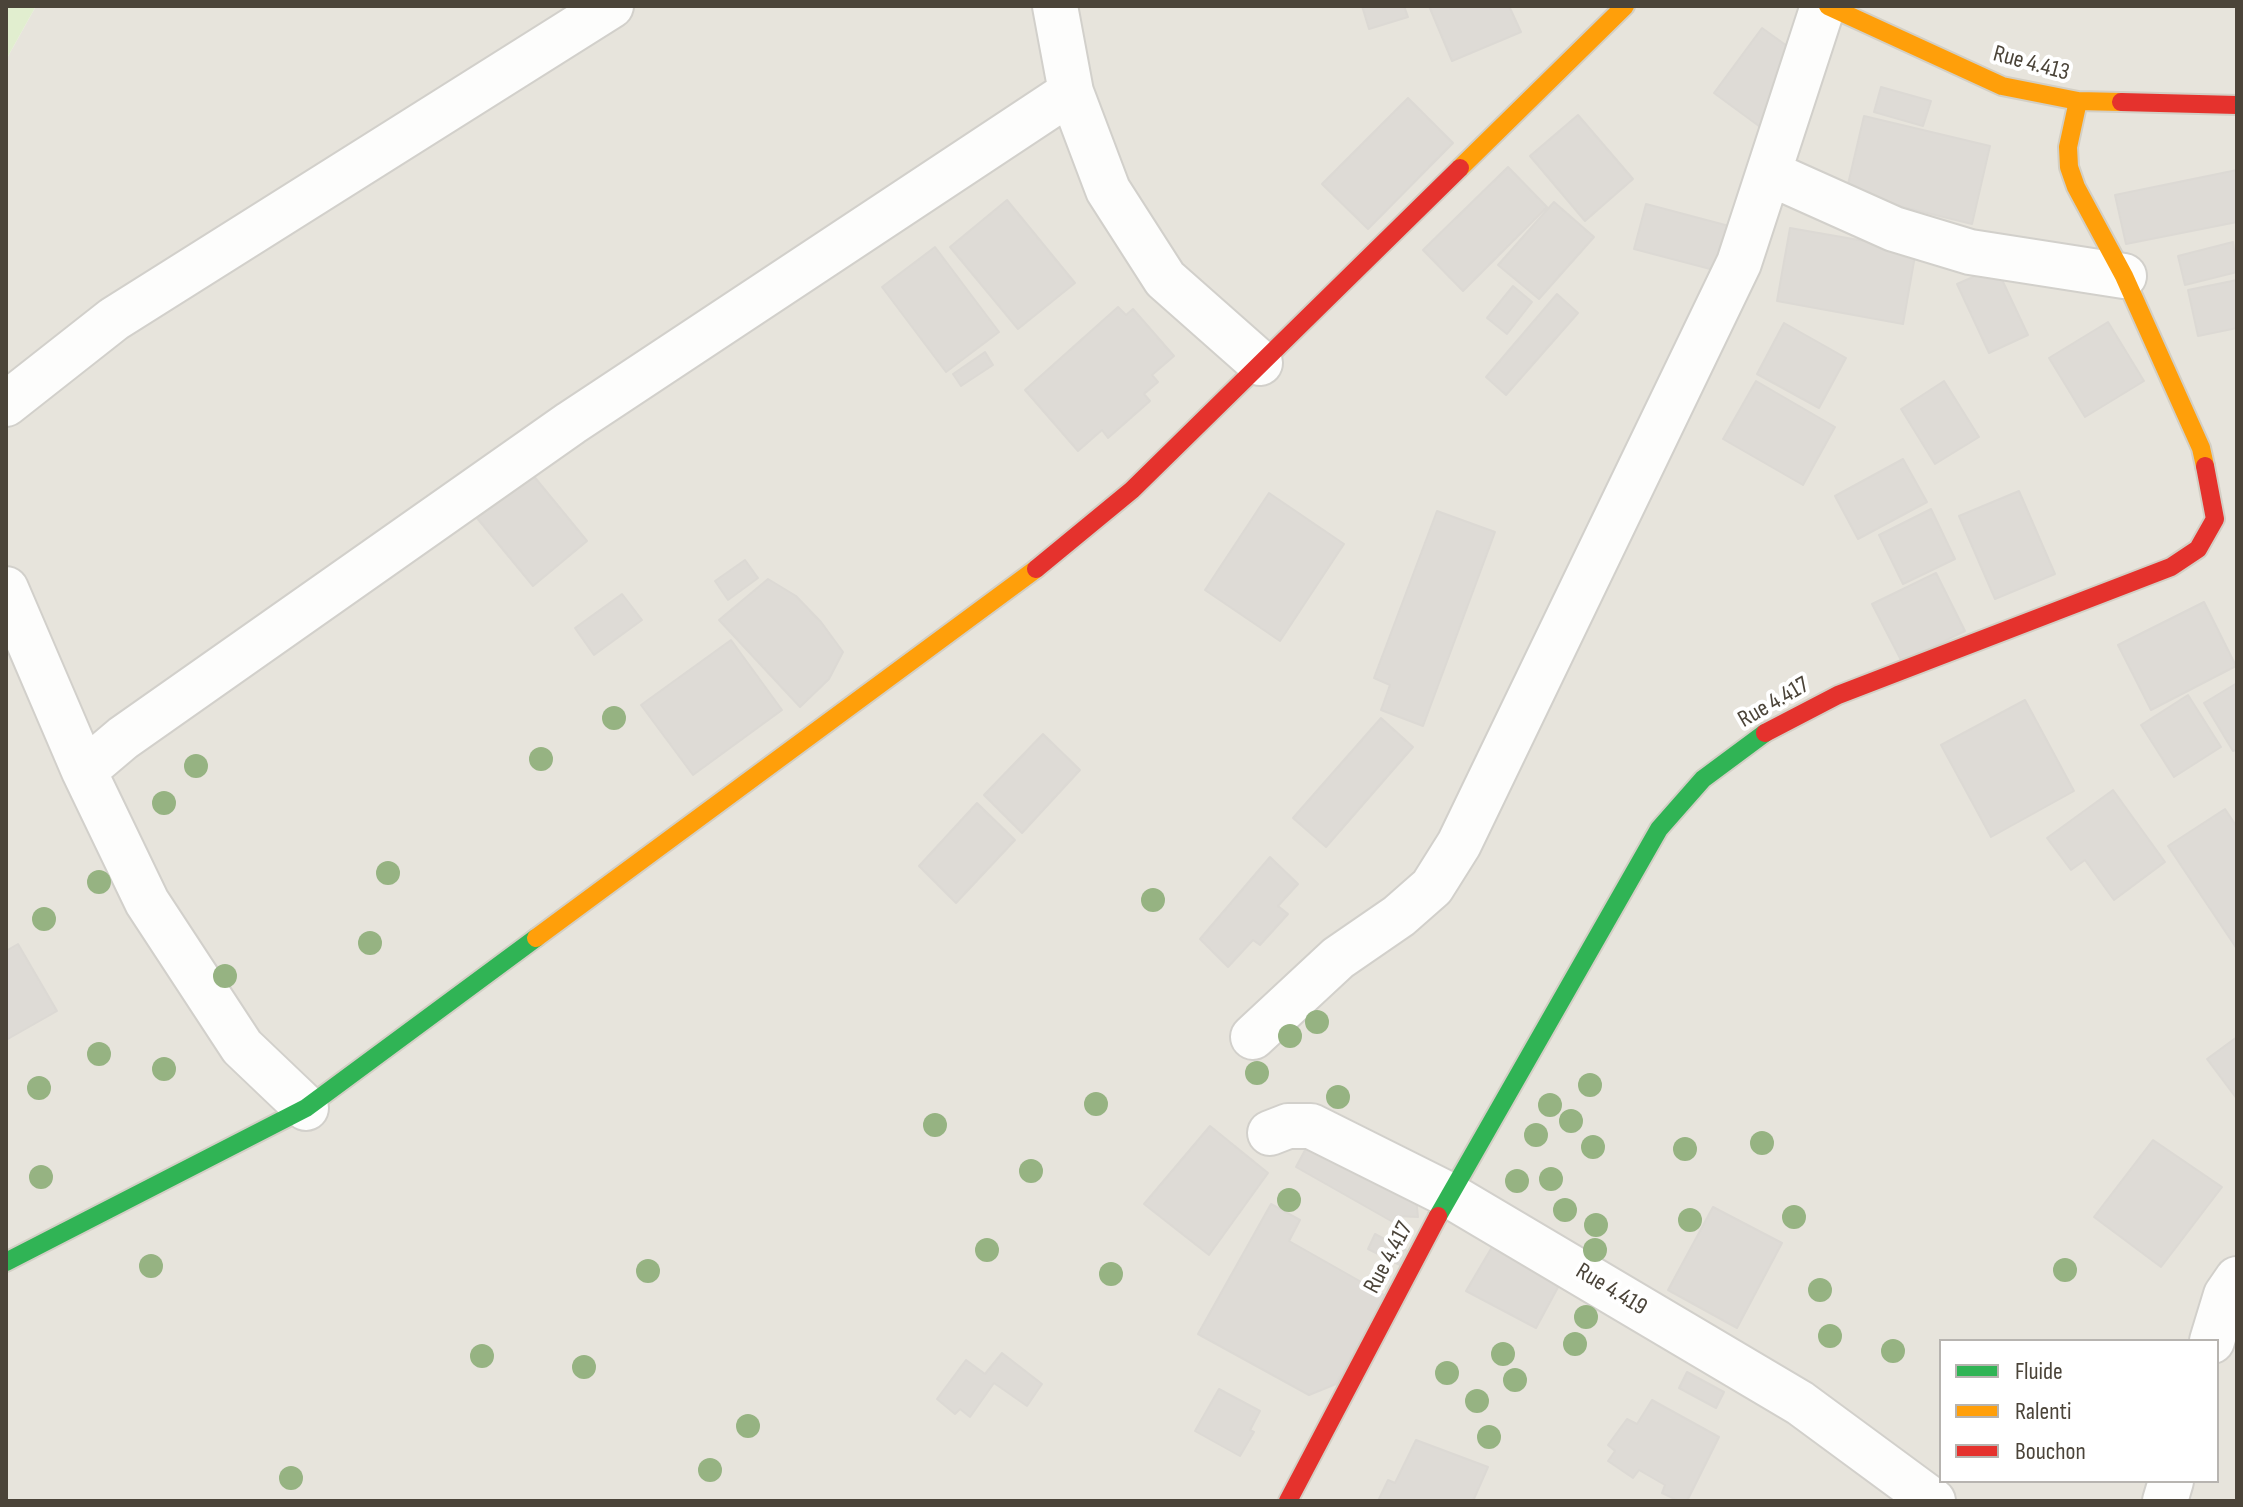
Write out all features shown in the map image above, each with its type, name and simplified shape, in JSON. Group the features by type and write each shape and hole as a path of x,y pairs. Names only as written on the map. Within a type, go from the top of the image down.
{"street":[{"path":"6,404 114,319 611,6"},
{"path":"1055,6 1071,92 1108,190 1165,279 1260,363"},
{"path":"6,1262 306,1108 1055,555 1132,490 1625,6"},
{"path":"1253,1037 1338,958 1399,916 1432,887 1459,844 1739,263 1826,6"},
{"name":"Rue 4.413","path":"1826,6 2002,86 2078,101 2237,105"},
{"path":"84,771 123,738 571,423 1071,92"},
{"name":"Rue 4.417","path":"1288,1501 1449,1195 1659,829 1703,779 1762,734 1838,695 2171,567 2198,549 2215,519 2201,448 2124,276 2076,187 2069,167 2068,147 2078,101"},
{"path":"1769,173 1894,229 1970,252 2124,276"},
{"path":"6,589 84,771 147,902 242,1047 306,1108"},
{"name":"Rue 4.419","path":"1270,1133 1288,1126 1311,1126 1449,1195 1800,1403 1933,1501"},
{"path":"2213,1339 2226,1295 2237,1279"}],"shaded area":[{"path":"36,6 2237,6 2237,1501 6,1501 6,60"}],"green space":[{"path":"6,6 36,6 6,60"}],"building":[{"path":"1362,6 1404,6 1408,17 1369,29"},
{"path":"1429,6 1509,6 1521,32 1452,61"},
{"path":"1762,28 1794,51 1763,129 1714,93"},
{"path":"1881,87 1931,101 1923,126 1874,112"},
{"path":"1408,98 1453,143 1368,229 1322,184"},
{"path":"1578,115 1633,179 1585,221 1530,156"},
{"path":"1864,116 1990,146 1972,224 1846,193"},
{"path":"1508,167 1547,207 1463,291 1423,250"},
{"path":"2237,170 2237,222 2126,244 2115,195"},
{"path":"1007,200 1075,283 1018,329 950,247"},
{"path":"1554,202 1594,237 1539,299 1498,265"},
{"path":"1646,204 1729,226 1718,271 1634,249"},
{"path":"1790,228 1916,250 1903,324 1777,301"},
{"path":"2233,242 2237,272 2185,285 2178,256"},
{"path":"935,247 999,332 946,372 882,287"},
{"path":"1996,267 2028,335 1989,353 1957,284"},
{"path":"2237,280 2237,328 2198,336 2188,290"},
{"path":"1513,286 1532,302 1507,334 1487,318"},
{"path":"1557,294 1578,313 1506,395 1486,377"},
{"path":"1118,307 1126,315 1133,309 1174,356 1152,375 1158,382 1144,394 1150,401 1108,438 1102,430 1078,451 1025,390"},
{"path":"2108,322 2144,381 2085,417 2049,358"},
{"path":"1784,323 1846,358 1819,408 1757,374"},
{"path":"985,352 993,365 961,386 953,374"},
{"path":"1756,381 1835,427 1803,485 1723,439"},
{"path":"1944,381 1979,437 1935,464 1901,409"},
{"path":"1903,459 1927,502 1858,539 1835,496"},
{"path":"532,474 587,541 533,586 477,518"},
{"path":"2019,491 2055,574 1995,599 1959,516"},
{"path":"1269,493 1344,544 1280,641 1205,590"},
{"path":"1931,509 1955,559 1903,584 1879,535"},
{"path":"1437,511 1495,532 1423,726 1381,710 1390,685 1374,678"},
{"path":"745,560 758,578 728,600 715,581"},
{"path":"1936,573 1965,631 1902,662 1872,604"},
{"path":"768,579 796,596 821,622 843,652 829,679 800,707 719,620"},
{"path":"622,594 642,620 594,655 575,628"},
{"path":"2204,602 2236,666 2151,710 2118,645"},
{"path":"731,640 782,710 693,775 641,705"},
{"path":"2237,683 2237,749 2233,751 2204,703"},
{"path":"2188,695 2221,747 2174,777 2141,725"},
{"path":"2025,700 2074,791 1991,837 1941,745"},
{"path":"1381,718 1413,747 1326,847 1293,818"},
{"path":"1043,734 1080,770 1022,833 984,795"},
{"path":"2113,790 2165,862 2114,900 2085,860 2071,870 2047,838"},
{"path":"977,803 1015,840 956,903 919,866"},
{"path":"2225,809 2237,827 2237,949 2168,846"},
{"path":"1270,857 1298,884 1278,906 1288,914 1260,945 1253,940 1228,967 1200,939"},
{"path":"18,944 57,1011 6,1040 6,951"},
{"path":"2237,1037 2237,1099 2207,1059"},
{"path":"1210,1126 1268,1173 1209,1255 1144,1204"},
{"path":"1311,1139 1416,1198 1418,1217 1396,1216 1393,1222 1296,1167"},
{"path":"2153,1140 2222,1187 2161,1267 2094,1217"},
{"path":"1271,1204 1300,1220 1289,1241 1386,1296 1336,1384 1309,1395 1198,1334"},
{"path":"1713,1207 1782,1243 1737,1328 1668,1290"},
{"path":"1375,1234 1409,1252 1402,1266 1368,1249"},
{"path":"1495,1242 1563,1278 1536,1328 1466,1291"},
{"path":"1002,1353 1042,1384 1027,1406 994,1383 970,1417 960,1409 955,1414 937,1399 966,1360 985,1374"},
{"path":"1687,1372 1724,1392 1716,1408 1679,1388"},
{"path":"1219,1389 1260,1411 1250,1430 1254,1432 1240,1456 1195,1431"},
{"path":"1652,1400 1719,1437 1687,1501 1679,1501 1662,1493 1665,1485 1639,1470 1633,1478 1608,1461 1615,1451 1608,1445 1627,1419 1637,1424"},
{"path":"1416,1440 1488,1467 1473,1501 1378,1501 1388,1480 1395,1483"}],"traffic: fast":[{"path":"1438,1216 1659,829 1703,779 1765,733"},
{"path":"6,1262 306,1108 536,938"}],"traffic: slow":[{"path":"1460,168 1625,6"},
{"path":"1828,6 2002,86 2078,101 2121,102"},
{"path":"2078,101 2068,147 2069,167 2076,187 2124,276 2201,448 2205,466"},
{"path":"536,938 1036,569"}],"traffic: jam":[{"path":"2121,102 2237,105"},
{"path":"1036,569 1132,490 1460,168"},
{"path":"1765,733 1838,695 2171,567 2198,549 2215,519 2205,466"},
{"path":"1288,1501 1438,1216"}]}
